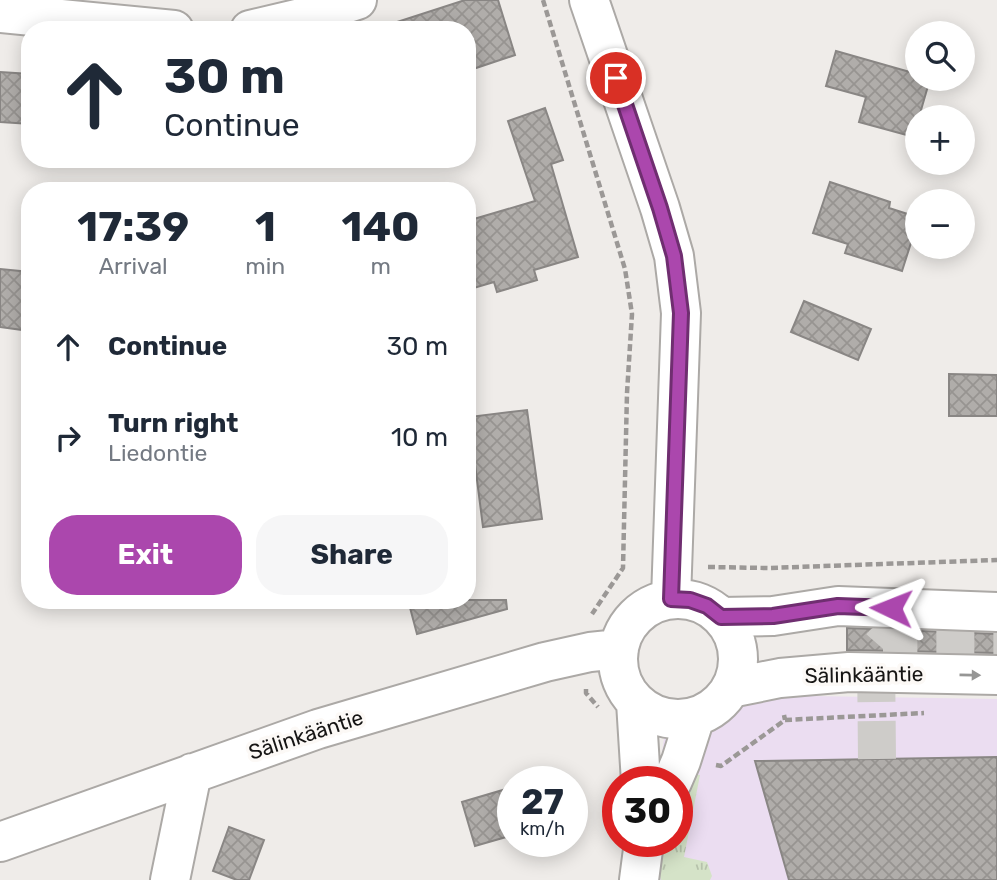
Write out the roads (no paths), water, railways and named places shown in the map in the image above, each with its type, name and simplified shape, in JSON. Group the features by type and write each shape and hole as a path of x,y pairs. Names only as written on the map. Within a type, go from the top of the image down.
{"street":[{"path":"288,21 357,0"},
{"path":"589,0 660,208 674,256 681,313 671,583 656,603 643,611 632,621 624,634 604,650 619,668 625,687 636,702 649,712 664,718 679,719 695,717 722,700 731,688 737,670 738,651 732,633 721,617 707,606 690,600 671,583"},
{"path":"0,13 82,21"},
{"path":"721,617 773,616 838,606 997,612"},
{"name":"Sälinkääntie","path":"0,842 318,729 545,662 604,650"},
{"name":"Sälinkääntie","path":"731,688 780,678 849,672 997,675"},
{"path":"636,702 640,766"},
{"path":"679,766 695,717"},
{"path":"170,880 192,773"}],"tunnel":[{"path":"877,759 876,652 883,644 997,644"}]}
